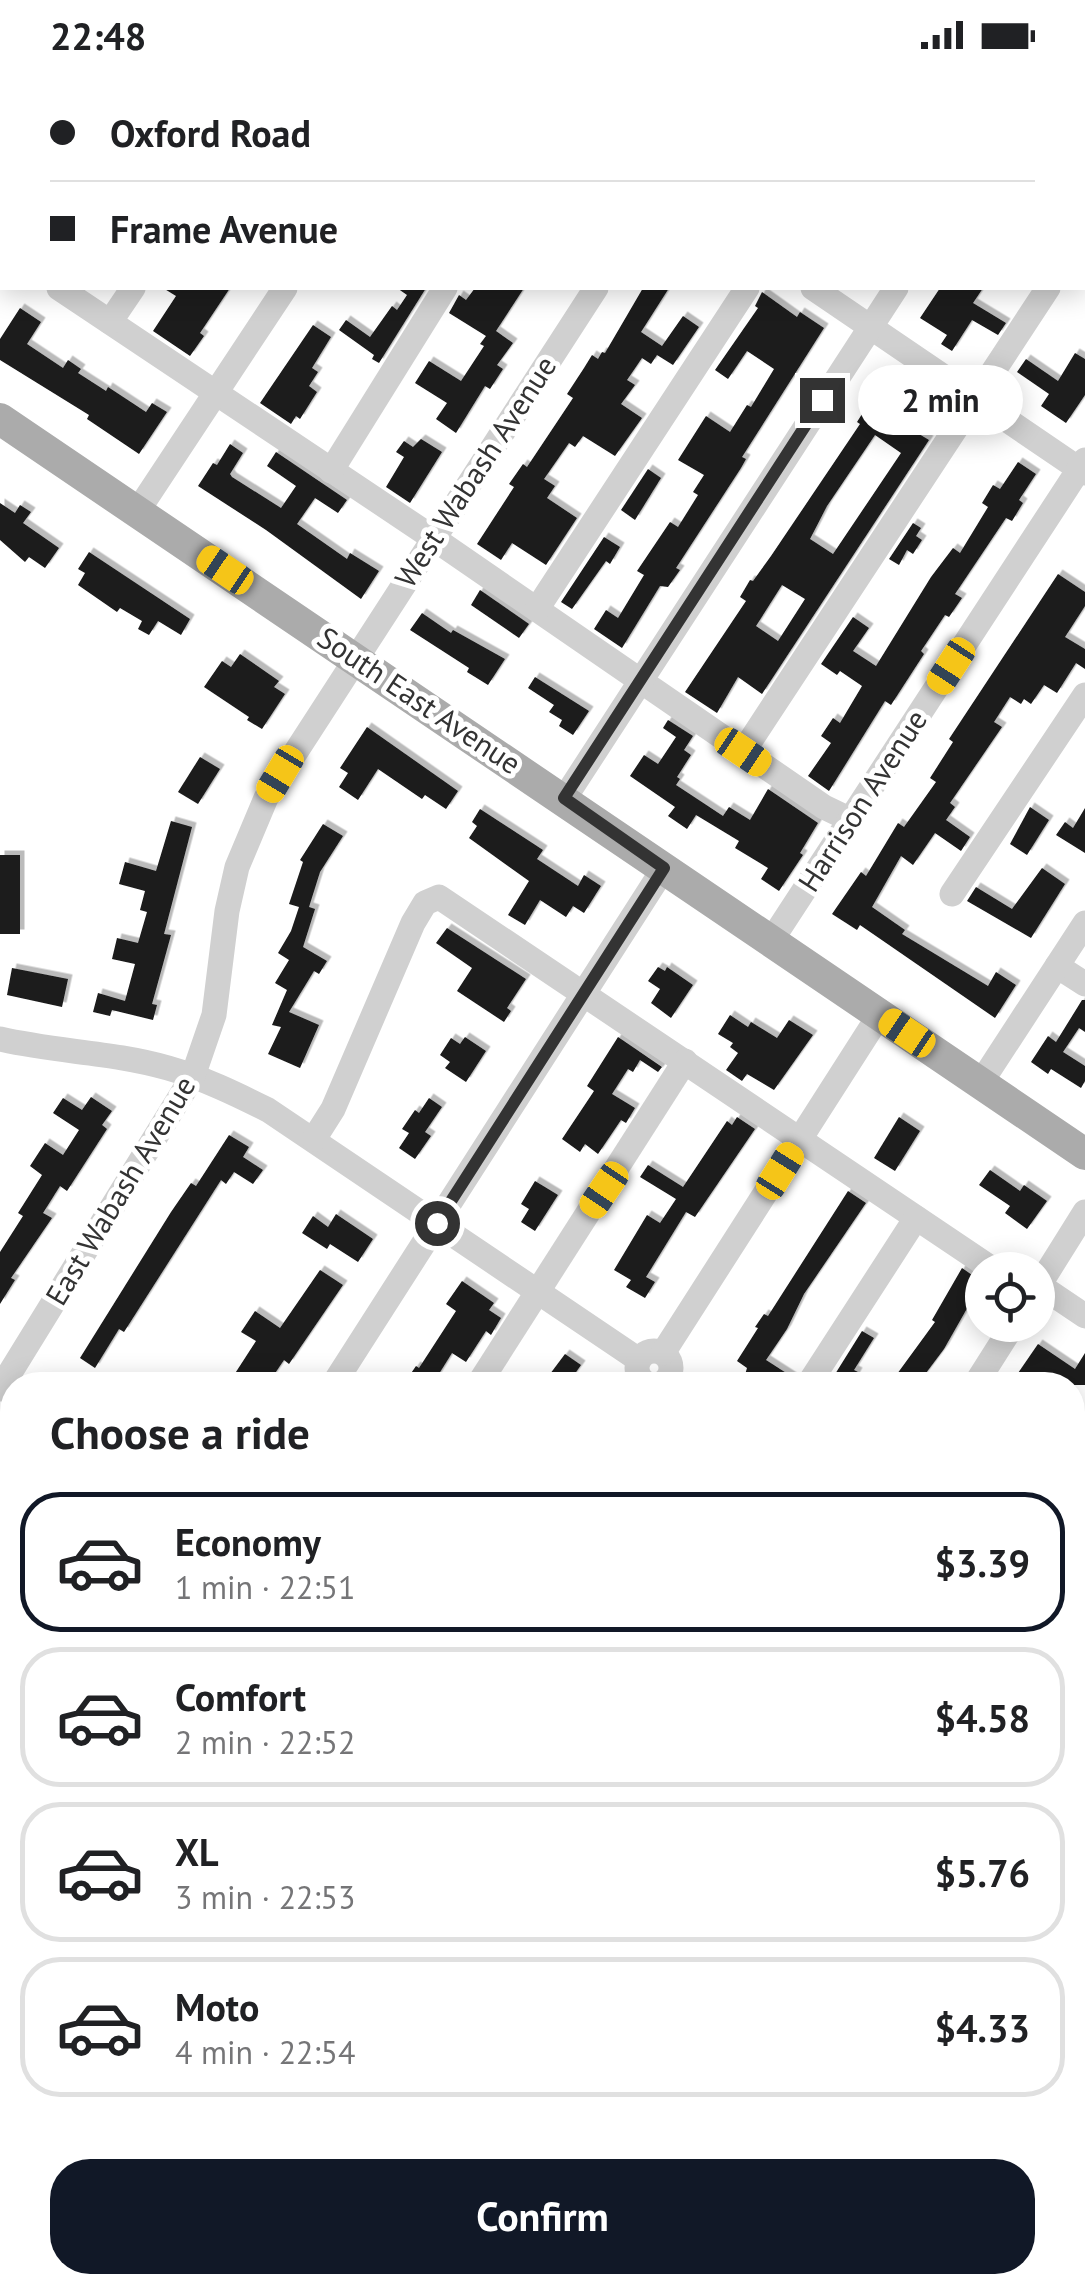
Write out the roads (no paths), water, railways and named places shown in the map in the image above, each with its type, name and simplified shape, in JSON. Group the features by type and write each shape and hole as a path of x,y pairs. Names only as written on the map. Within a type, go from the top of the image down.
{"main road":[{"name":"South East Avenue","path":"0,419 1085,1154"}],"street":[{"path":"62,290 433,538 743,752 851,820"},
{"path":"110,322 132,290"},
{"path":"137,512 284,290"},
{"path":"331,471 443,290"},
{"name":"West Wabash Avenue","path":"354,657 595,290"},
{"path":"537,609 746,290"},
{"path":"816,290 1083,467"},
{"path":"564,798 895,290"},
{"path":"743,752 1047,290"},
{"name":"Harrison Avenue","path":"771,941 1083,467"},
{"name":"East Wabash Avenue","path":"10,1372 193,1076 214,1015 227,911 243,848 266,798 354,657"},
{"path":"952,894 1085,694"},
{"path":"341,1372 664,868"},
{"path":"314,1139 334,1109 413,923 429,899 439,897 967,1252"},
{"path":"980,1084 1085,923"},
{"path":"1057,966 1085,984"},
{"path":"658,1372 880,1014"},
{"path":"0,1040 100,1054 193,1076 268,1110 654,1372"},
{"path":"486,1372 684,1061"},
{"path":"1055,1259 1085,1212"},
{"path":"816,1372 916,1218"},
{"path":"1055,1297 1085,1316"},
{"path":"984,1372 1003,1342"}]}
